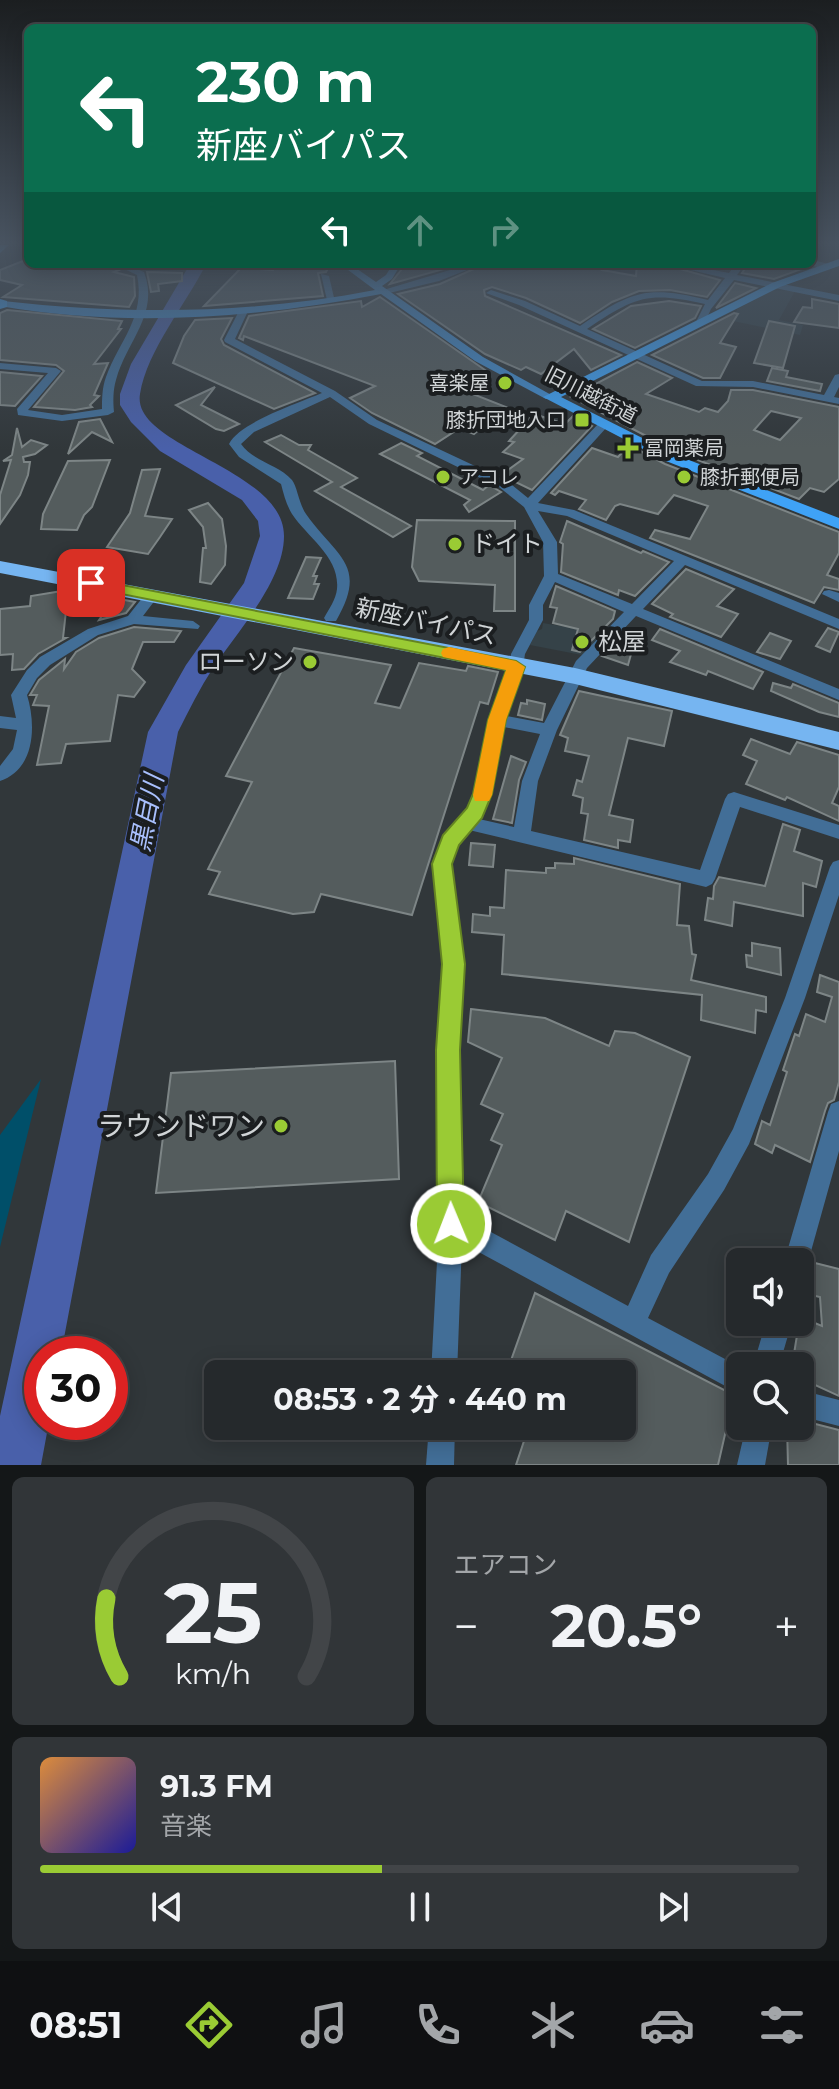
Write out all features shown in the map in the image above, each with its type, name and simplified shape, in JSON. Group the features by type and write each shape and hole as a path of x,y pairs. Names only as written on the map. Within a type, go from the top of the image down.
{"highway":[{"name":"新座バイパス","path":"0,557 578,671 839,729"},
{"name":"新座バイパス","path":"0,567 152,595 211,601"},
{"name":"新座バイパス","path":"273,612 331,618 517,660"},
{"name":"新座バイパス","path":"578,671 839,741"}],"main road":[{"path":"550,397 718,313"},
{"name":"旧川越街道","path":"550,397 684,464 839,524"}],"street":[{"path":"0,362 56,371 22,413 71,418 108,412 111,376 139,328 144,313"},
{"path":"242,313 229,340 331,393 373,422 503,484 529,505 550,542 551,576 536,605 536,620 517,660 497,720 483,794 467,823 450,841 442,864 454,964 448,1050 451,1224 445,1360"},
{"name":"旧川越街道","path":"416,313 479,359 550,397"},
{"path":"542,313 700,384 753,384 833,400 839,377"},
{"path":"581,329 608,313"},
{"path":"701,322 706,313"},
{"path":"331,393 250,430 235,444 243,455 287,482 287,490 301,518 313,534 338,556 344,588 331,618"},
{"path":"529,505 603,425"},
{"path":"529,505 570,513 839,624"},
{"path":"521,836 530,781 549,730 578,671 683,559"},
{"path":"551,576 839,695"},
{"path":"133,619 152,595"},
{"path":"0,775 18,760 27,725 19,695 32,674 45,661 93,632 133,619 193,626"},
{"path":"497,720 549,730"},
{"path":"0,722 27,725"},
{"path":"467,823 706,879 734,799 839,832"},
{"path":"633,1323 660,1264 716,1182 741,1136 795,998 839,867"},
{"path":"800,1248 839,1112"},
{"path":"451,1224 726,1373"},
{"path":"814,1407 839,1413"},
{"path":"440,1465 441,1440"},
{"path":"751,1465 756,1440"}],"shaded area":[{"path":"736,313 783,313 779,320 803,325 800,335 733,321"},
{"path":"543,623 608,634 587,656 530,645"},
{"path":"41,1079 0,1247 0,1135"}],"building":[{"path":"0,313 42,313 122,321 118,329 121,329 94,364 108,363 94,395 99,396 90,405 92,407 75,410 34,407 64,371 56,365 0,360"},
{"path":"404,313 485,370 460,389 506,407 474,434 460,428 435,444 372,413 350,398 375,386 244,336 243,340 239,338 249,316"},
{"path":"426,313 525,313 621,355 591,370 574,349 541,374 526,367 521,370 485,354"},
{"path":"559,313 595,313 580,323"},
{"path":"619,313 697,313 695,318 635,348 593,329"},
{"path":"733,313 738,314 720,343 736,347 720,378 703,378 652,355"},
{"path":"799,313 839,313 839,328 794,322"},
{"path":"232,318 221,339 224,345 315,393 274,409 173,363 184,336 195,320"},
{"path":"769,321 795,326 783,368 754,363"},
{"path":"637,362 672,378 646,394 699,412 705,408 718,412 728,401 731,390 753,390 839,407 839,479 824,492 810,488 799,499 677,452 571,397","holes":["771,411 801,418 780,440 754,430"]},
{"path":"772,368 788,371 786,377 822,384 820,391 767,381"},
{"path":"0,372 42,376 15,406 0,405"},
{"path":"215,387 201,405 239,424 224,431 176,405"},
{"path":"534,414 565,424 573,416 592,426 532,490 501,475 523,459 503,452"},
{"path":"100,419 112,442 92,432 68,454 79,422"},
{"path":"17,428 22,447 31,440 47,445 35,454 23,457 24,462 30,462 28,475 20,495 0,524 0,495 11,460 3,461 12,455"},
{"path":"281,435 299,445 311,445 308,450 357,478 341,487 411,526 393,537 315,491 332,482 265,442"},
{"path":"401,443 422,453 417,456 483,490 489,485 501,492 469,512 464,505 470,500 380,454"},
{"path":"629,445 665,464 839,532 839,553 827,575 839,579 839,590 824,587 814,603 650,538 655,530 690,539 708,506 674,495 658,514 620,504 615,506 606,520 579,509 586,500 559,491 555,495 551,493 592,448 618,457"},
{"path":"110,460 92,507 77,530 41,529 43,514 68,461"},
{"path":"160,469 145,516 172,519 160,537 148,554 107,547 130,513 142,470"},
{"path":"208,503 222,519 226,546 225,565 211,584 200,582 203,548 206,548 203,527 189,510"},
{"name":"ドイト","path":"417,520 515,521 515,611 494,611 495,585 419,581 412,567"},
{"path":"567,521 669,562 635,596 619,590 618,595 561,572 563,544 560,542"},
{"path":"306,557 321,558 313,576 317,576 314,584 319,584 313,599 288,598"},
{"path":"686,569 734,589 717,606 738,614 721,637 670,617 673,614 652,604"},
{"path":"556,586 615,611 613,619 580,652 572,650 578,629 553,623 557,608 550,607"},
{"path":"62,591 62,602 67,602 63,638 66,638 38,654 24,669 12,670 13,654 0,655 0,609 30,606 31,596"},
{"path":"114,598 135,602 126,613 99,620"},
{"path":"134,627 181,631 174,642 143,642 132,669 145,682 134,697 118,695 110,741 66,744 61,763 37,765 49,706 33,705 37,695 30,695 39,680 65,659 64,669 76,652 99,638"},
{"path":"828,628 839,632 830,652 816,646"},
{"path":"628,629 637,633 628,665 602,656"},
{"path":"660,629 763,672 753,689 708,671 706,675 670,662 680,651 652,640"},
{"path":"770,633 791,641 780,659 757,652"},
{"path":"294,648 391,665 375,703 400,708 419,663 466,671 468,666 498,672 488,704 480,702 412,915 321,894 314,912 293,914 209,894 220,872 208,869 252,782 226,776"},
{"path":"773,683 791,688 793,684 839,703 839,717 819,712 771,691"},
{"path":"579,691 672,711 664,746 628,738 609,815 633,820 630,842 618,840 618,848 584,840 588,814 581,813 583,798 573,795 577,780 582,782 589,756 565,751 568,738 560,735"},
{"path":"527,700 545,704 542,720 518,715 521,703 527,704"},
{"path":"751,739 790,754 797,742 839,755 839,787 832,803 839,806 839,821 787,797 785,800 746,784 757,761 743,755"},
{"path":"511,756 526,762 519,780 512,823 493,819"},
{"path":"783,824 800,830 794,851 822,861 816,887 803,883 803,916 734,902 732,926 705,920 708,898 713,899 714,886 719,877 765,886"},
{"path":"471,843 495,845 493,867 469,865"},
{"path":"574,858 680,884 677,925 689,926 692,954 696,955 691,980 766,997 766,1012 756,1010 755,1033 701,1020 702,995 502,974 504,935 472,932 473,914 490,916 490,907 504,908 506,870 546,873 546,868 555,868 555,863 574,864"},
{"path":"752,943 780,948 781,975 747,967 746,955 752,956"},
{"path":"820,975 839,982 839,1082 834,1100 828,1103 825,1111 810,1162 775,1145 772,1153 755,1144 762,1121 770,1125 787,1072 783,1070 795,1034 799,1036 806,1014 825,1022 832,997 817,992"},
{"path":"471,1009 545,1018 609,1046 615,1031 635,1033 690,1057 629,1242 566,1211 555,1240 478,1202 502,1145 491,1140 503,1114 481,1104 502,1058 468,1042"},
{"name":"ラウンドワン","path":"395,1061 399,1179 156,1193 171,1073"},
{"path":"814,1263 839,1269 839,1396 814,1384 814,1352 794,1352 797,1336 814,1336 814,1323 822,1326 820,1297 814,1296"},
{"path":"535,1293 726,1391 726,1430 718,1465 516,1465 524,1440 636,1440 636,1360 511,1360"},
{"path":"814,1424 839,1430 839,1465 788,1465 787,1440 814,1440"}],"waterway":[{"name":"黒目川","path":"15,1465 163,732 196,672 256,583 264,568 272,536 270,521 250,495 167,446 134,412 130,398 134,380 170,313"}],"slow traffic":[{"path":"449,653 516,667 497,720 482,795"}],"place":[{"name":"喜楽屋","path":"505,383"},
{"name":"膝折団地入口","path":"582,420"},
{"name":"冨岡薬局","path":"628,448"},
{"name":"アコレ","path":"443,477"},
{"name":"膝折郵便局","path":"684,477"},
{"name":"ドイト","path":"455,544"},
{"name":"松屋","path":"582,642"},
{"name":"ローソン","path":"310,662"},
{"name":"ラウンドワン","path":"281,1126"}],"route":[{"path":"91,583 516,667 497,720 483,794 475,812 450,841 442,864 454,964 448,1050 451,1224"}]}
